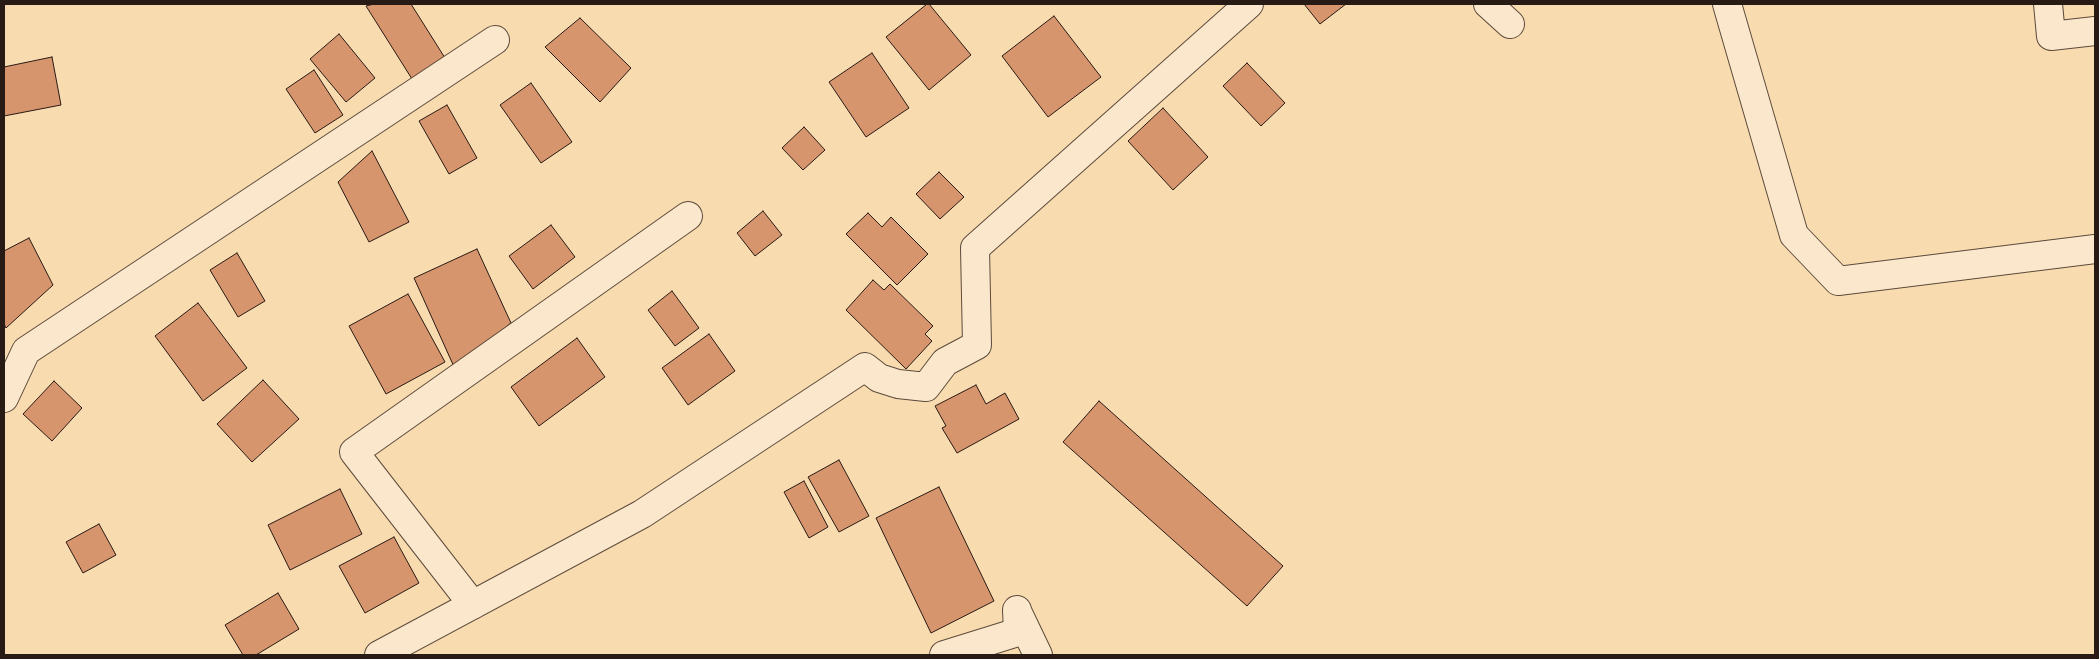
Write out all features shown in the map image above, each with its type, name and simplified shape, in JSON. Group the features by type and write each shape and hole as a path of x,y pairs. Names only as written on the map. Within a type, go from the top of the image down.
{"street":[{"path":"378,655 642,514 865,367 879,378 898,384 926,388 945,362 977,345 975,248 1249,4"},
{"path":"1488,4 1510,24"},
{"path":"1727,4 1794,235 1838,282 2095,249"},
{"path":"2048,4 2051,36 2095,31"},
{"path":"4,398 26,352 495,40"},
{"path":"473,605 354,452 688,216"},
{"path":"944,655 1018,632 1017,610 1038,655"}],"building":[{"path":"374,4 411,4 445,58 412,79 366,6"},
{"path":"929,4 971,55 929,90 886,37"},
{"path":"1304,4 1346,4 1320,24"},
{"path":"1054,16 1101,77 1048,117 1002,56"},
{"path":"580,18 631,68 600,102 545,47"},
{"path":"339,34 375,78 346,102 310,59"},
{"path":"872,53 909,108 866,137 829,82"},
{"path":"52,57 61,105 4,116 4,67"},
{"path":"1247,63 1285,103 1261,126 1223,86"},
{"path":"314,70 343,115 315,133 286,89"},
{"path":"531,83 572,142 541,163 500,105"},
{"path":"447,105 477,158 449,174 419,121"},
{"path":"1163,108 1208,157 1173,190 1128,141"},
{"path":"804,127 825,150 803,170 782,148"},
{"path":"372,151 409,222 369,242 338,182"},
{"path":"939,172 964,197 940,219 916,194"},
{"path":"763,211 782,235 755,256 737,233"},
{"path":"868,213 882,227 891,217 928,254 897,285 846,234"},
{"path":"551,225 575,257 533,289 509,256"},
{"path":"29,238 53,285 6,328 4,324 4,251"},
{"path":"477,249 511,323 455,369 414,278"},
{"path":"237,253 265,301 238,317 210,270"},
{"path":"873,280 884,290 890,284 933,326 925,334 932,341 906,369 846,310"},
{"path":"672,291 699,328 675,346 648,310"},
{"path":"408,294 445,362 386,394 349,326"},
{"path":"198,303 247,368 203,401 155,336"},
{"path":"709,334 735,371 688,405 662,368"},
{"path":"577,338 605,377 539,426 511,387"},
{"path":"263,380 299,419 252,462 217,424"},
{"path":"54,381 82,408 52,441 23,414"},
{"path":"976,385 986,404 1005,393 1019,419 957,453 942,428 946,426 935,406"},
{"path":"1099,401 1283,566 1247,606 1063,442"},
{"path":"839,460 869,516 839,532 808,477"},
{"path":"804,481 828,527 809,538 784,492"},
{"path":"939,487 994,601 931,633 876,518"},
{"path":"340,489 362,534 290,570 268,525"},
{"path":"99,524 116,555 83,573 66,542"},
{"path":"394,537 419,583 365,613 339,566"},
{"path":"278,593 299,629 256,655 243,655 225,625"}]}
